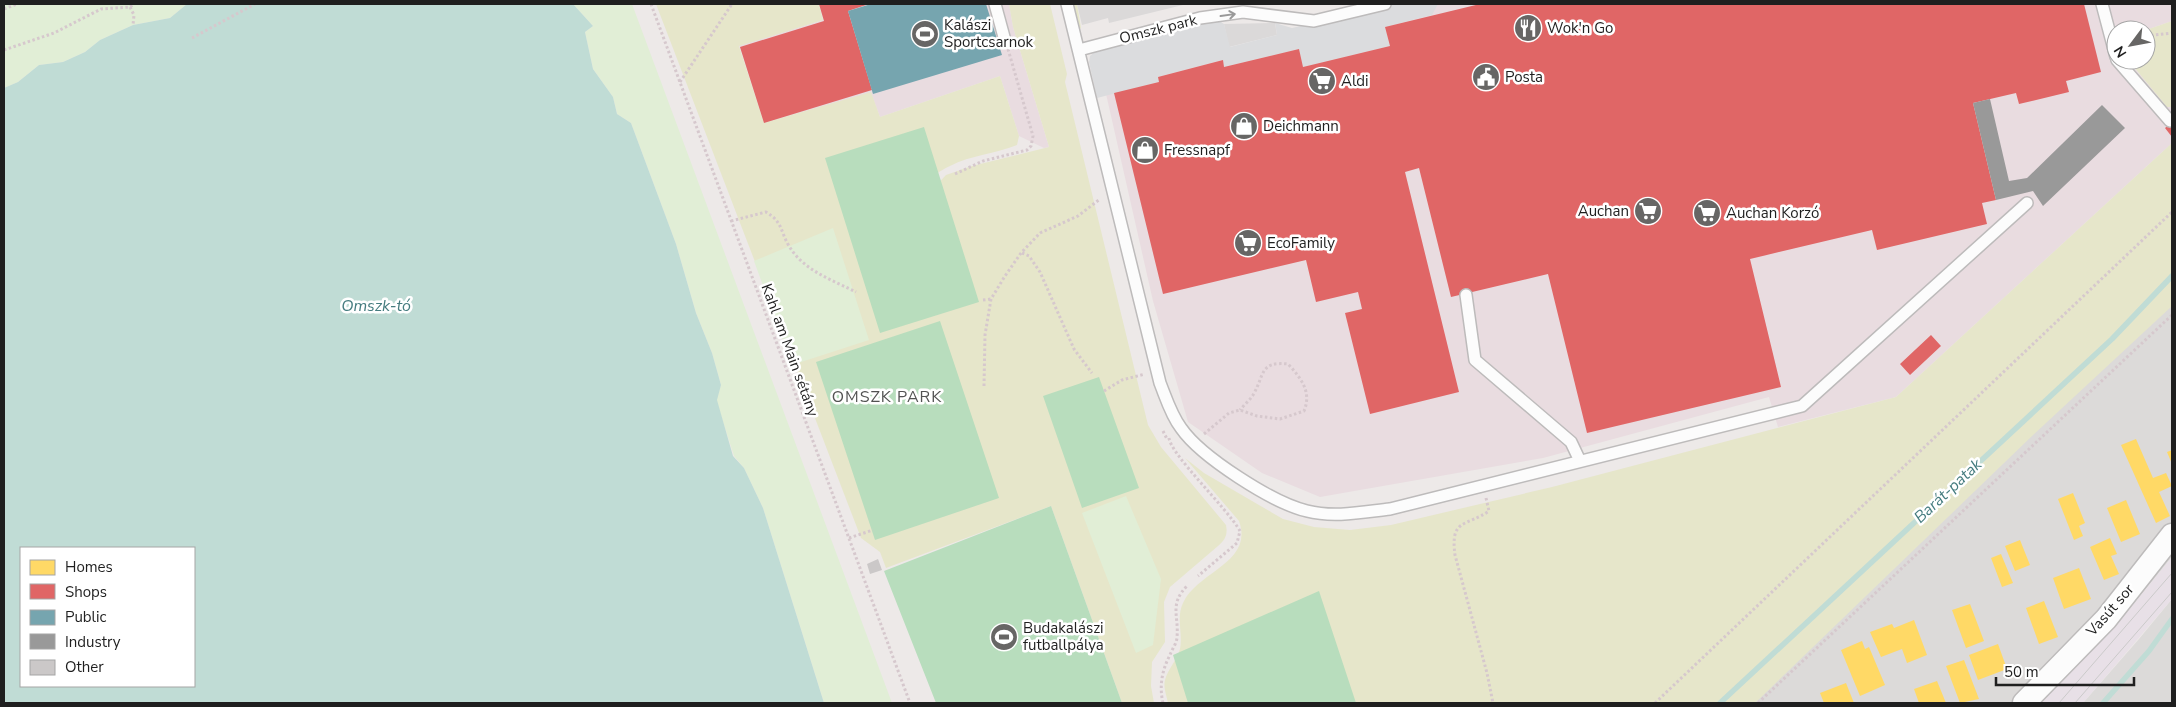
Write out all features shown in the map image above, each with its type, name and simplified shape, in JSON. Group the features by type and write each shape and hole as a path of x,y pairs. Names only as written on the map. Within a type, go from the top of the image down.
{"street":[{"name":"Vasút sor","path":"2024,703 2106,619 2172,535"}],"lane":[{"path":"996,4 1004,37"},
{"path":"1068,4 1157,371 1170,410 1181,428 1194,443 1219,464 1257,488 1306,511 1338,515 1390,509 1802,406 2027,203"},
{"name":"Omszk park","path":"1079,50 1200,18 1243,12 1314,21 1385,4"},
{"path":"2102,4 2106,20"},
{"path":"2126,70 2170,121"},
{"path":"1466,295 1475,360 1571,442 1580,461"}],"path":[{"path":"4,9 18,4"},
{"path":"4,50 54,32 101,9 130,7 134,4"},
{"path":"192,38 256,4"},
{"name":"Kahl am Main sétány","path":"651,4 730,222 910,703"},
{"path":"680,82 732,4"},
{"path":"130,7 134,15 133,25"},
{"path":"2156,35 2172,33"},
{"path":"955,174 983,161 1028,150 1031,146 1033,136 1004,37"},
{"path":"984,386 985,335 991,300 1021,253 1040,233 1078,216 1102,197 1115,193"},
{"path":"730,222 766,212 777,218 789,247 814,271 856,292"},
{"path":"1655,703 2172,212"},
{"path":"1021,253 1029,256 1040,272 1074,349 1092,373"},
{"path":"983,300 991,300"},
{"path":"1758,703 2172,315"},
{"path":"1194,443 1229,413 1240,410 1253,396 1264,370 1274,363 1288,364 1302,379 1308,401 1304,411 1280,419 1257,416 1240,410"},
{"path":"1104,391 1122,380 1157,371"},
{"path":"1181,428 1168,439 1232,518 1240,531 1238,543 1198,576"},
{"path":"1483,485 1490,511 1458,526 1452,538 1454,555 1487,672 1493,703"},
{"path":"849,538 873,530"},
{"path":"1163,703 1160,687 1162,675 1177,638 1175,617 1177,602 1187,586"}],"shaded area":[{"path":"4,4 187,4 170,18 133,25 100,40 85,52 63,62 39,65 18,82 4,88"},
{"path":"573,4 632,4 892,703 824,703 763,508 744,468 734,456 716,400 721,385 712,353 696,313 676,244 631,123 617,114 613,97 593,69 585,32 593,26"},
{"path":"656,4 819,4 823,20 739,46 764,123 871,92 880,117 1000,76 1019,136 1017,145 966,159 946,168 923,184 931,191 946,175 972,166 1049,147 1013,27 1009,4 1050,4 1067,74 1065,82 1148,425 1161,447 1226,525 1227,529 1222,542 1170,587 1164,602 1165,642 1152,662 1151,686 1154,703 1122,703 1051,506 886,568 880,552 861,538"},
{"path":"819,4 1009,4 1013,27 1049,147 1044,148 1019,136 1000,76 880,117 871,93 764,123 739,45 823,20"},
{"path":"1071,4 1077,4 1081,28 1078,29"},
{"path":"1077,4 1187,4 1109,23 1108,18 1082,25"},
{"path":"1394,4 1438,4 1432,15 1385,27 1390,46 1303,67 1299,49 1224,67 1222,60 1158,77 1159,82 1097,98 1089,62 1090,56 1100,47 1216,19 1224,24 1230,47 1277,35 1275,23 1292,28"},
{"path":"1429,4 2172,4 2172,21 2156,27 2156,20 2106,20 2106,70 2136,70 2167,107 2172,107 2172,143 1896,397 1778,427 1769,397 1543,458 1320,497 1262,473 1188,422 1153,301 1104,85"},
{"path":"2172,21 2172,107 2167,107 2136,70 2156,70 2156,27"},
{"path":"1275,23 1277,35 1229,47 1224,24"},
{"path":"2172,143 2172,306 2031,437 1755,703 1168,703 1165,689 1166,676 1180,649 1180,614 1183,603 1190,592 1232,557 1239,547 1242,535 1239,521 1185,458 1204,473 1283,519 1314,527 1350,530 1391,525 1552,487 1896,397"},
{"path":"833,228 869,340 792,365 754,261"},
{"path":"2172,302 2172,557 2114,628 2079,650 2032,703 1732,703"},
{"path":"1126,496 1161,579 1153,645 1136,653 1082,513"},
{"path":"2172,557 2172,599 2083,703 2032,703 2079,650 2114,628"},
{"path":"2172,599 2172,703 2083,703 2139,639"}],"green space":[{"path":"924,127 979,302 880,333 825,158"},
{"path":"940,321 999,498 875,540 816,362"},
{"path":"1099,377 1139,488 1082,508 1043,396"},
{"name":"Budakalászi futballpálya","path":"1051,506 1122,703 936,703 884,571"},
{"path":"1319,591 1356,703 1188,703 1173,655"}],"water":[{"name":"Omszk-tó","path":"187,4 573,4 593,26 585,32 593,69 613,97 617,114 631,123 676,244 696,313 712,353 721,385 717,400 733,456 744,468 763,508 824,703 4,703 4,88 18,82 39,65 63,62 85,52 100,40 133,25 170,18"}],"building: Homes":[{"path":"2136,439 2153,478 2166,473 2172,486 2159,492 2170,516 2156,523 2121,445"},
{"path":"2172,450 2172,464 2167,452"},
{"path":"2073,493 2085,523 2079,526 2083,536 2074,540 2058,499"},
{"path":"2126,500 2140,534 2121,542 2107,508"},
{"path":"2110,538 2117,554 2111,556 2119,574 2104,580 2090,547"},
{"path":"2020,540 2030,565 2015,571 2005,546"},
{"path":"2001,554 2013,583 2002,587 1991,558"},
{"path":"2079,568 2091,599 2064,609 2053,578"},
{"path":"2044,601 2058,637 2039,644 2026,608"},
{"path":"1970,604 1984,641 1966,648 1952,610"},
{"path":"1914,620 1927,655 1907,663 1902,649 1881,657 1870,632 1892,624 1894,628"},
{"path":"1862,641 1865,649 1869,647 1885,685 1860,696 1841,650"},
{"path":"1998,644 2007,669 1978,680 1969,655"},
{"path":"1964,660 1979,699 1960,703 1946,666"},
{"path":"1937,681 1946,703 1919,703 1914,689"},
{"path":"1846,683 1854,703 1824,703 1820,693"}],"building: Shops":[{"path":"819,4 869,4 848,11 872,90 764,123 740,47 824,21"},
{"name":"Auchan Korzó","path":"1480,4 2084,4 2101,72 2066,81 2069,92 2019,104 2016,93 1973,103 1996,200 1982,203 1987,224 1877,250 1872,230 1750,259 1781,387 1587,433 1548,274 1451,297 1419,168 1405,172 1459,392 1370,414 1345,313 1362,309 1358,292 1316,302 1306,260 1163,294 1114,93 1159,82 1158,77 1223,60 1224,67 1299,49 1303,67 1390,46 1385,27"},
{"path":"2172,122 2172,137 2165,128"},
{"path":"1931,335 1941,346 1910,375 1900,364"}],"building: Public":[{"name":"Kalászi Sportcsarnok","path":"871,4 986,4 1002,55 873,94 848,11"}],"building: Industry":[{"path":"1990,99 2009,181 2027,178 2102,105 2125,128 2043,206 2033,191 1996,200 1973,103"}],"building: Other":[{"path":"878,559 882,570 870,574 867,564"}],"waterway":[{"name":"Barát-patak","path":"1720,703 2112,339 2172,276"},
{"path":"2103,703 2149,651 2172,619"}],"tram line":[{"path":"2059,703 2172,573"},
{"path":"2075,703 2172,592"}],"place":[{"name":"Wok'n Go","path":"1528,28"},
{"name":"Kalászi Sportcsarnok","path":"925,34"},
{"name":"Posta","path":"1486,77"},
{"name":"Aldi","path":"1322,81"},
{"name":"Deichmann","path":"1244,126"},
{"name":"Fressnapf","path":"1145,150"},
{"name":"Auchan","path":"1648,211"},
{"name":"Auchan Korzó","path":"1707,213"},
{"name":"EcoFamily","path":"1248,243"},
{"name":"Budakalászi futballpálya","path":"1004,637"}],"district":[{"name":"OMSZK PARK","path":"887,397"}]}
